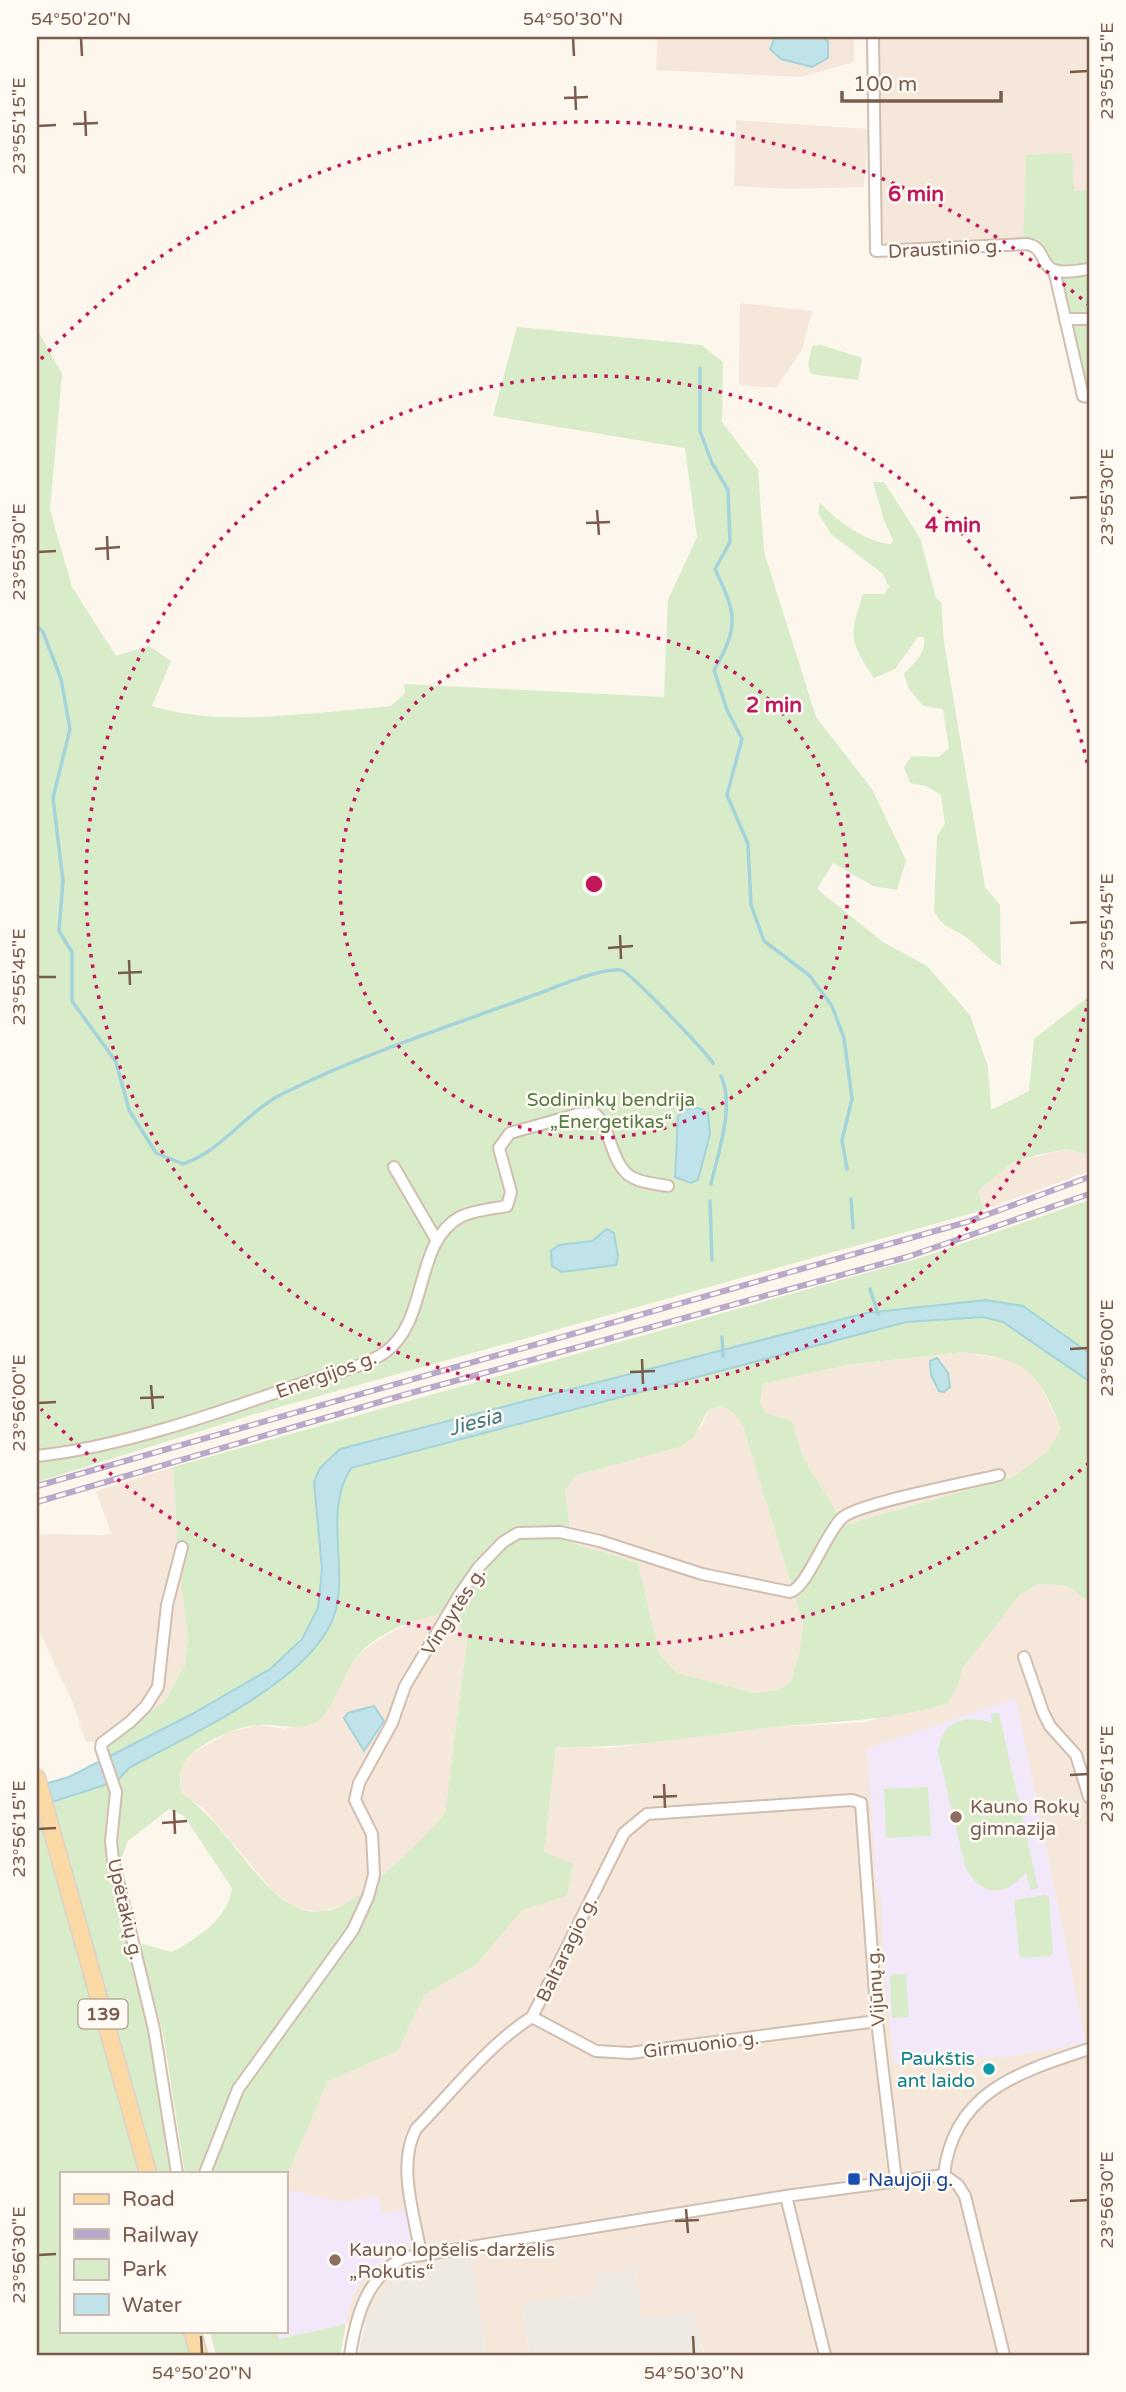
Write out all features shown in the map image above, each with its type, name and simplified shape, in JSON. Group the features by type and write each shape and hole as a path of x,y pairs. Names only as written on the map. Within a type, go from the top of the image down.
{"main road":[{"name":"139","path":"37,1778 148,2172"},
{"path":"192,2332 199,2355"}],"street":[{"name":"Draustinio g.","path":"873,37 876,251 1027,244 1035,245 1042,251 1046,265 1054,270"},
{"path":"1089,269 1054,270 1083,396 1089,397"},
{"path":"1065,319 1089,319"},
{"name":"Energijos g.","path":"37,1456 100,1445 175,1424 283,1390 383,1354 406,1330 437,1241 443,1231 462,1216 507,1206 511,1192 499,1148 504,1138 578,1114 594,1113 598,1116 617,1163 627,1177 638,1182 668,1186"},
{"path":"394,1167 437,1241"},
{"name":"Vingytės g.","path":"205,2172 238,2088 353,1930 374,1875 372,1834 355,1800 359,1783 392,1723 405,1686 460,1594 478,1568 503,1542 518,1533 560,1532 600,1541 702,1574 790,1592 800,1587 818,1552 843,1516 909,1496 999,1475"},
{"name":"Upėtakių g.","path":"177,2172 154,2029 113,1860 116,1792 103,1755 102,1743 146,1706 158,1687 167,1605 182,1547"},
{"path":"1024,1657 1042,1712 1050,1726 1076,1755 1089,1797"},
{"name":"Baltaragio g.","path":"421,2254 405,2159 410,2140 416,2129 514,2029 533,2017 624,1833 647,1814 852,1800"},
{"name":"Vijūnų g.","path":"852,1800 861,1803 863,1808 877,2021 896,2180"},
{"name":"Girmuonio g.","path":"533,2017 596,2051 630,2053 877,2021"},
{"path":"944,2175 949,2144 956,2129 965,2114 985,2095 1031,2069 1089,2049"},
{"path":"350,2355 359,2312 375,2281 392,2264 421,2254 786,2196 944,2175 958,2185 965,2196 1004,2355"},
{"path":"786,2196 825,2355"}],"shaded area":[{"path":"658,37 854,37 854,62 801,77 656,70"},
{"path":"878,37 1089,37 1089,189 1074,191 1026,155 1023,238 919,248 890,247 880,239"},
{"path":"736,120 868,129 864,187 789,189 734,186"},
{"path":"740,303 812,311 802,350 776,388 739,385"},
{"path":"1067,1149 1089,1155 1089,1171 984,1210 978,1191 1012,1163"},
{"path":"963,1352 1017,1362 1036,1376 1061,1429 1047,1452 1013,1477 844,1525 803,1457 792,1422 767,1414 760,1403 763,1384 846,1365"},
{"path":"721,1406 735,1414 743,1426 803,1623 801,1645 791,1682 780,1690 755,1693 676,1673 659,1653 638,1563 572,1543 565,1490 577,1475 680,1447 702,1426 708,1410"},
{"path":"173,1467 179,1569 188,1636 185,1665 165,1701 109,1741 86,1742 73,1703 37,1626 37,1534 112,1535 96,1491"},
{"path":"1038,1584 1068,1586 1089,1602 1089,1731 1084,1763 1089,1779 1089,2355 703,2355 702,2344 642,2319 635,2268 597,2293 522,2303 529,2352 486,2355 471,2257 406,2269 372,2305 365,2323 346,2324 278,2339 276,2332 287,2332 287,2175 328,2081 398,2051 424,1995 477,1964 522,1910 567,1896 544,1852 556,1747 608,1748 761,1728 867,1722 959,1683 962,1669 1020,1595"},
{"path":"438,1615 459,1623 467,1640 445,1813 429,1834 353,1902 321,1912 296,1908 273,1891 203,1808 181,1794 180,1769 192,1754 229,1732 259,1725 284,1729 321,1719 357,1655 381,1638 419,1618"},
{"name":"Kauno Rokų gimnazija","path":"1016,1698 1086,2043 1013,2056 894,2064 883,1959 881,1896 876,1885 867,1749"},
{"name":"Kauno lopšelis-darželis „Rokutis“","path":"287,2189 342,2202 378,2195 382,2213 411,2208 414,2241 394,2251 363,2280 352,2297 346,2324 278,2339 276,2332 287,2332"},
{"path":"471,2256 486,2355 358,2355 372,2305 394,2278 406,2269"},
{"path":"635,2268 642,2318 694,2313 703,2355 513,2355 529,2352 522,2303 597,2293 594,2274"}],"green space":[{"path":"1072,153 1074,191 1089,189 1089,264 1063,267 1051,260 1039,241 1023,238 1026,155"},
{"path":"1089,273 1089,390 1086,390 1059,275"},
{"name":"Sodininkų bendrija „Energetikas“","path":"517,327 701,345 723,362 722,422 758,469 764,552 816,717 872,789 906,860 897,890 873,886 833,863 817,889 883,942 927,966 970,1015 988,1067 991,1110 1029,1091 1034,1039 1089,996 1089,1155 1067,1149 1012,1163 978,1191 984,1210 262,1412 37,1482 37,329 62,374 50,510 72,587 116,656 149,646 171,661 152,706 209,716 301,714 391,706 405,693 404,684 664,697 668,600 697,537 685,448 493,416"},
{"path":"821,345 862,358 858,380 811,374 808,365 812,346"},
{"path":"873,482 884,482 920,538 936,598 941,602 944,643 985,887 1000,905 1001,966 966,937 945,925 934,910 937,836 945,824 941,795 926,786 910,783 904,767 912,756 939,757 949,748 943,709 923,706 909,689 904,674 922,653 924,637 918,637 895,669 874,678 856,646 855,620 863,594 884,594 889,587 883,574 831,534 818,513 820,502 852,529 872,540 891,544 893,540"},
{"path":"1089,1200 1089,1353 1023,1306 877,1311 340,1449 315,1482 322,1581 317,1610 304,1634 283,1656 226,1697 108,1757 105,1752 109,1741 165,1701 185,1665 188,1636 179,1569 173,1467 923,1257"},
{"path":"983,1317 1003,1322 1089,1381 1089,1602 1068,1586 1038,1584 1020,1595 962,1669 959,1683 948,1703 924,1710 877,1718 657,1742 556,1747 544,1852 573,1864 567,1896 522,1910 477,1964 424,1995 398,2051 328,2081 287,2175 287,2172 185,2172 163,2033 140,1947 143,1944 172,1952 192,1940 218,1918 232,1888 184,1816 169,1809 128,1841 122,1857 117,1857 121,1807 110,1808 107,1828 108,1854 113,1884 149,2031 171,2172 157,2172 54,1803 117,1781 129,1768 272,1688 336,1610 338,1502 341,1483 351,1468 906,1322","holes":["963,1352 1016,1364 1027,1371 1045,1392 1061,1429 1047,1452 1013,1477 844,1525 803,1457 792,1421 767,1414 760,1403 763,1384 846,1365","722,1406 735,1414 743,1426 803,1623 801,1645 791,1682 779,1690 755,1693 676,1673 659,1653 638,1563 572,1543 565,1490 577,1475 680,1447 694,1437 708,1410","438,1615 459,1623 467,1640 445,1813 406,1854 351,1901 322,1911 306,1910 290,1904 261,1879 219,1827 181,1793 182,1767 187,1759 205,1744 238,1729 259,1725 294,1727 316,1722 328,1710 353,1662 366,1647 406,1624"]},
{"path":"999,1713 1038,1888 1031,1890 1026,1872 1001,1890 985,1888 971,1876 965,1866 938,1752 944,1733 956,1722 973,1719 992,1723 991,1714"},
{"path":"928,1787 931,1836 886,1838 884,1789"},
{"path":"37,1812 140,2172 60,2172 60,2332 185,2332 192,2355 37,2355"},
{"path":"1046,1895 1049,1897 1053,1953 1051,1956 1020,1958 1014,1900"},
{"path":"906,1974 909,2017 892,2018 890,1975"},
{"path":"346,2324 340,2355 216,2355 210,2332 276,2332 279,2339"}],"water":[{"path":"775,37 821,37 828,41 828,58 812,67 781,59 770,49"},
{"path":"699,1108 708,1113 710,1134 698,1180 691,1183 675,1177 678,1116 685,1109"},
{"path":"607,1229 614,1233 618,1257 616,1265 562,1272 552,1266 551,1251 559,1245 592,1241"},
{"name":"Jiesia","path":"986,1300 1023,1306 1089,1353 1089,1381 1003,1322 983,1317 906,1322 351,1468 343,1484 337,1519 339,1592 336,1609 325,1634 305,1658 249,1702 129,1768 117,1781 37,1807 37,1786 69,1777 192,1714 270,1669 302,1639 318,1608 322,1569 314,1482 320,1468 340,1449 866,1313"},
{"path":"937,1358 948,1373 950,1387 944,1392 939,1391 931,1375 930,1361"},
{"path":"374,1706 384,1721 364,1751 344,1718 348,1713"}],"waterway":[{"path":"700,368 700,431 712,463 728,490 730,542 715,569 727,597 732,619 728,642 714,670 727,710 742,739 727,795 748,844 751,905 764,941 809,975 832,1006 844,1038 852,1099 842,1140 847,1169"},
{"path":"37,626 43,632 61,679 70,729 53,798 63,881 59,931 72,952 72,1001 116,1062 129,1110 156,1153 183,1164 210,1150 269,1102 312,1080 435,1031 575,980 611,970 621,970 637,983 713,1063"},
{"path":"711,1184 726,1115 725,1088 721,1076"},
{"path":"851,1199 853,1228"},
{"path":"710,1201 712,1260"},
{"path":"870,1289 878,1314"},
{"path":"722,1337 723,1356"}],"railway":[{"path":"37,1486 967,1222 1089,1177"},
{"path":"37,1502 407,1394 907,1257 1089,1194"}],"place":[{"name":"Kauno Rokų gimnazija","path":"956,1817"},
{"name":"Paukštis ant laido","path":"989,2069"},
{"name":"Naujoji g.","path":"854,2179"},
{"name":"Kauno lopšelis-darželis „Rokutis“","path":"335,2260"}]}
